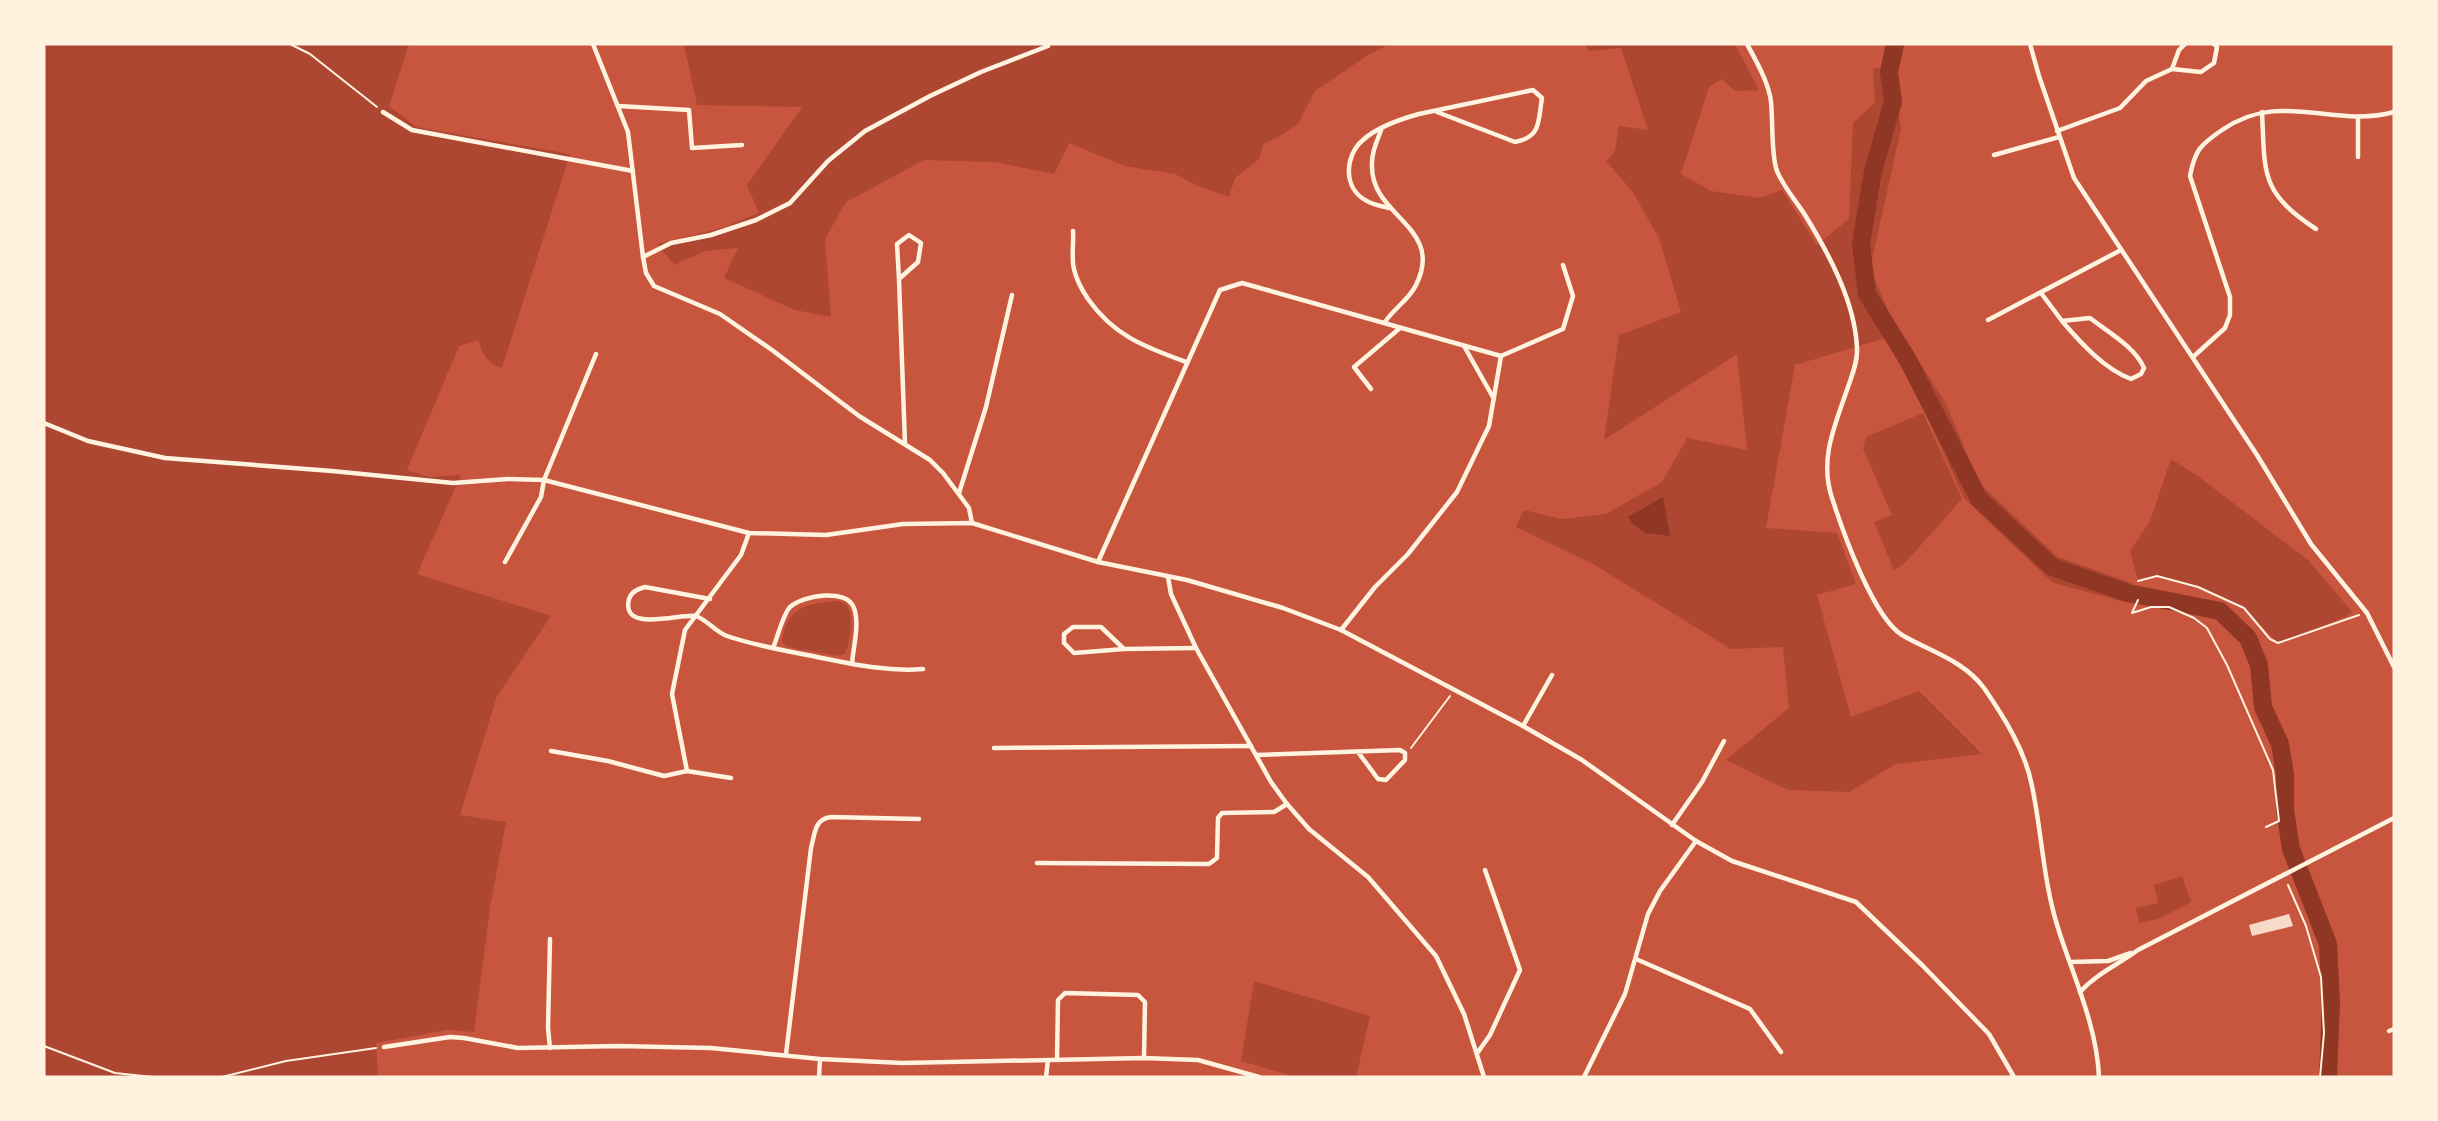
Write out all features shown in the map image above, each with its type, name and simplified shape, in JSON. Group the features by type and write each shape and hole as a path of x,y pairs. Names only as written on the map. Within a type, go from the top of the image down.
{"street":[{"path":"593,44 628,132 643,257 646,273 654,286 720,314 859,416 930,460 969,508 972,523"},
{"path":"1747,44 1771,97 1776,170 1832,265 1850,309 1856,333 1857,353 1851,377 1827,448 1825,472 1831,497 1876,607 1901,634 1968,671 1982,685 2001,713 2021,751 2032,785 2048,888 2098,1054 2099,1077"},
{"path":"2030,44 2074,177 2193,357 2311,544 2367,613 2394,667"},
{"path":"2172,69 2179,50 2185,44"},
{"path":"2057,131 2120,108 2146,81 2172,69 2201,72 2214,63 2217,47 2214,44"},
{"path":"643,257 671,243 711,235 756,220 790,203 828,161 865,131 971,76 1048,46"},
{"path":"1389,208 1367,201 1356,192 1349,179 1349,166 1362,140 1402,119 1437,111 1533,90 1542,98 1536,131 1528,140 1515,142 1437,111"},
{"path":"618,106 689,110 692,148 742,145"},
{"path":"2193,357 2225,328 2230,315 2230,297 2190,176 2193,158 2200,145 2234,121 2262,112 2300,110 2358,118 2377,117 2394,112"},
{"path":"383,112 412,130 633,171"},
{"path":"2262,112 2263,157 2273,191 2292,213 2316,229"},
{"path":"2358,118 2358,157"},
{"path":"1382,130 1373,153 1371,170 1377,188 1389,208 1412,228 1422,255 1416,286 1385,322"},
{"path":"1994,155 2059,137"},
{"path":"1073,231 1074,269 1083,291 1098,313 1119,333 1186,362"},
{"path":"899,279 918,262 921,243 909,235 897,244 905,445"},
{"path":"1988,320 2121,250"},
{"path":"1098,562 1220,290 1242,283 1502,356 1563,329 1573,296 1563,265"},
{"path":"2041,293 2062,321 2091,351 2122,376 2131,379 2141,374 2144,368 2139,358 2091,318 2062,321"},
{"path":"959,494 986,407 1012,295"},
{"path":"1371,389 1354,367 1401,328"},
{"path":"1463,345 1495,400"},
{"path":"505,562 541,497 544,480 596,354"},
{"path":"1341,630 1375,587 1408,554 1457,492 1489,426 1502,356"},
{"path":"44,423 88,441 165,458 453,484 508,479 544,480 749,533 826,534 904,524 972,523 1098,562 1249,597 1341,630 1523,726 1582,760 1696,841 1742,864 1856,902 1989,1034 2014,1077"},
{"path":"687,771 672,694 685,629 741,555 749,533"},
{"path":"1168,577 1171,594 1196,648 1271,782 1310,829 1368,877 1436,956 1464,1014 1484,1077"},
{"path":"710,599 645,587 635,590 629,598 629,608 634,617 643,620 695,616 724,635 773,648 900,671 923,669"},
{"path":"773,648 789,608 805,599 836,594 845,597 853,605 856,615 852,664"},
{"path":"1124,649 1101,627 1073,627 1064,634 1064,643 1074,653 1196,648"},
{"path":"1523,726 1552,675"},
{"path":"1672,825 1702,782 1724,741"},
{"path":"994,748 1252,746"},
{"path":"1257,755 1400,750 1405,753 1405,760 1385,780 1378,779 1358,752"},
{"path":"551,751 608,761 664,776 687,771 731,778"},
{"path":"1037,863 1209,864 1217,858 1218,818 1222,813 1274,813 1287,804"},
{"path":"786,1054 817,823 822,818 831,817 919,819"},
{"path":"2071,961 2108,961 2138,950 2393,819"},
{"path":"1584,1077 1625,994 1648,914 1660,891 1696,841"},
{"path":"1478,1052 1490,1035 1520,970 1485,870"},
{"path":"550,939 550,1048"},
{"path":"2080,993 2091,980 2117,966 2138,950"},
{"path":"1636,960 1750,1009 1781,1052"},
{"path":"1057,1060 1058,1000 1065,993 1138,995 1145,1002 1144,1058"},
{"path":"384,1047 450,1037 518,1048 711,1048 820,1059 902,1063 1144,1058 1198,1060 1247,1076 1259,1077"},
{"path":"819,1077 820,1059"},
{"path":"1046,1077 1048,1060"}],"path":[{"path":"290,44 310,54 383,112"},
{"path":"2138,581 2157,576 2198,587 2244,608 2270,639 2277,643 2367,613"},
{"path":"2138,600 2132,613 2151,607 2169,607 2194,618 2207,628 2227,665 2273,770 2279,821 2266,827"},
{"path":"1405,753 1414,746 1454,691"},
{"path":"2288,885 2306,926 2321,977 2323,1033 2320,1077"},
{"path":"44,1046 115,1073 153,1077"},
{"path":"222,1077 286,1061 384,1047"}],"shaded area":[{"path":"44,44 409,44 389,106 416,127 570,154 502,368 486,358 478,340 459,346 407,470 430,477 461,475 417,574 551,616 497,696 460,815 506,822 490,907 474,1032 447,1030 376,1043 378,1077 44,1077"},
{"path":"684,44 1390,44 1368,55 1315,91 1298,124 1263,144 1259,159 1235,178 1229,197 1175,174 1125,166 1069,143 1054,174 995,162 924,160 846,202 825,239 831,317 795,310 724,278 738,248 705,251 674,265 657,244 722,228 759,213 747,185 802,107 697,105"},
{"path":"1585,44 1735,44 1759,90 1735,91 1722,79 1709,87 1681,174 1711,191 1760,198 1782,190 1817,245 1849,219 1853,123 1875,103 1873,69 1893,66 1901,129 1870,268 1892,319 1946,404 1980,484 2058,557 2132,583 2129,603 2053,583 1964,498 1925,412 1886,338 1795,365 1766,528 1837,533 1856,584 1817,595 1851,717 1919,691 1982,754 1896,764 1849,792 1788,790 1726,760 1789,708 1783,647 1731,649 1593,564 1516,527 1524,510 1562,519 1606,514 1662,482 1687,438 1747,450 1737,354 1604,440 1619,335 1681,312 1659,238 1632,191 1606,161 1615,151 1619,126 1648,130 1621,48 1589,51"},
{"path":"1923,413 1962,499 1904,564 1894,570 1874,522 1892,515 1863,449 1866,437"},
{"path":"2171,459 2199,477 2308,560 2352,612 2278,643 2244,608 2198,587 2157,576 2138,581 2130,551 2150,521"},
{"path":"1663,497 1670,536 1645,533 1633,524 1628,517"},
{"path":"833,601 845,604 850,611 851,631 845,654 838,656 787,647 782,642 788,622 798,610"},
{"path":"2182,876 2191,902 2158,919 2139,923 2136,908 2158,903 2154,885"},
{"path":"1254,981 1370,1016 1356,1077 1296,1077 1241,1061"}],"building":[{"path":"2289,914 2293,926 2252,936 2249,925"}],"waterway":[{"path":"1895,44 1889,72 1893,102 1873,171 1861,244 1867,294 1908,360 1979,499 2052,567 2128,593 2220,611 2248,638 2259,665 2263,707 2280,744 2291,849 2328,944 2331,1003 2328,1077"}]}
